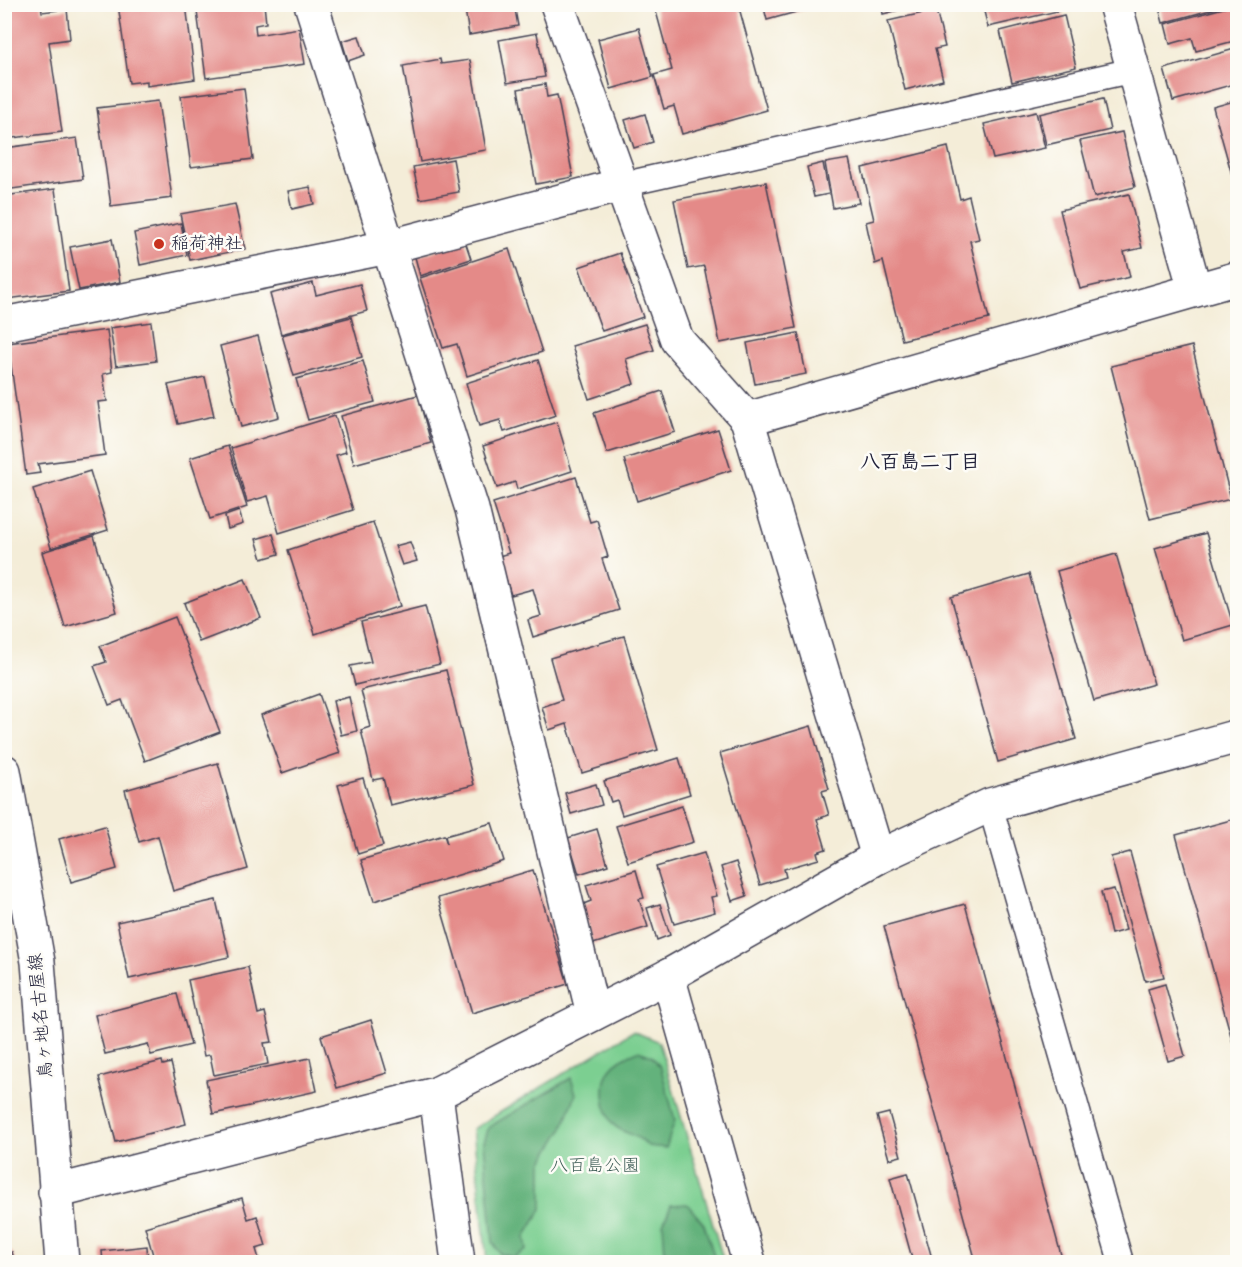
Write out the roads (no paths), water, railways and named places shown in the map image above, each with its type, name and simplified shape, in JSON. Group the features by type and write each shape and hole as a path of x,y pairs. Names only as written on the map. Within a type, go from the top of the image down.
{"street":[{"path":"310,4 472,509 593,1014"},
{"path":"557,4 677,340 747,419 878,857"},
{"path":"1115,4 1195,290"},
{"path":"4,324 388,247 621,185"},
{"path":"747,419 1238,278"},
{"path":"55,1192 436,1094 668,976 878,857 990,805 1238,736"},
{"name":"鳥ヶ地名古屋線","path":"4,771 38,962 62,1263"},
{"path":"668,976 749,1263"},
{"path":"436,1094 458,1263"}],"lane":[{"path":"621,185 1134,70"},
{"path":"990,805 1121,1263"}],"place":[{"name":"稲荷神社","path":"159,244"}],"district":[{"name":"八百島二丁目","path":"920,462"}],"park label":[{"name":"八百島公園","path":"595,1166"}]}
